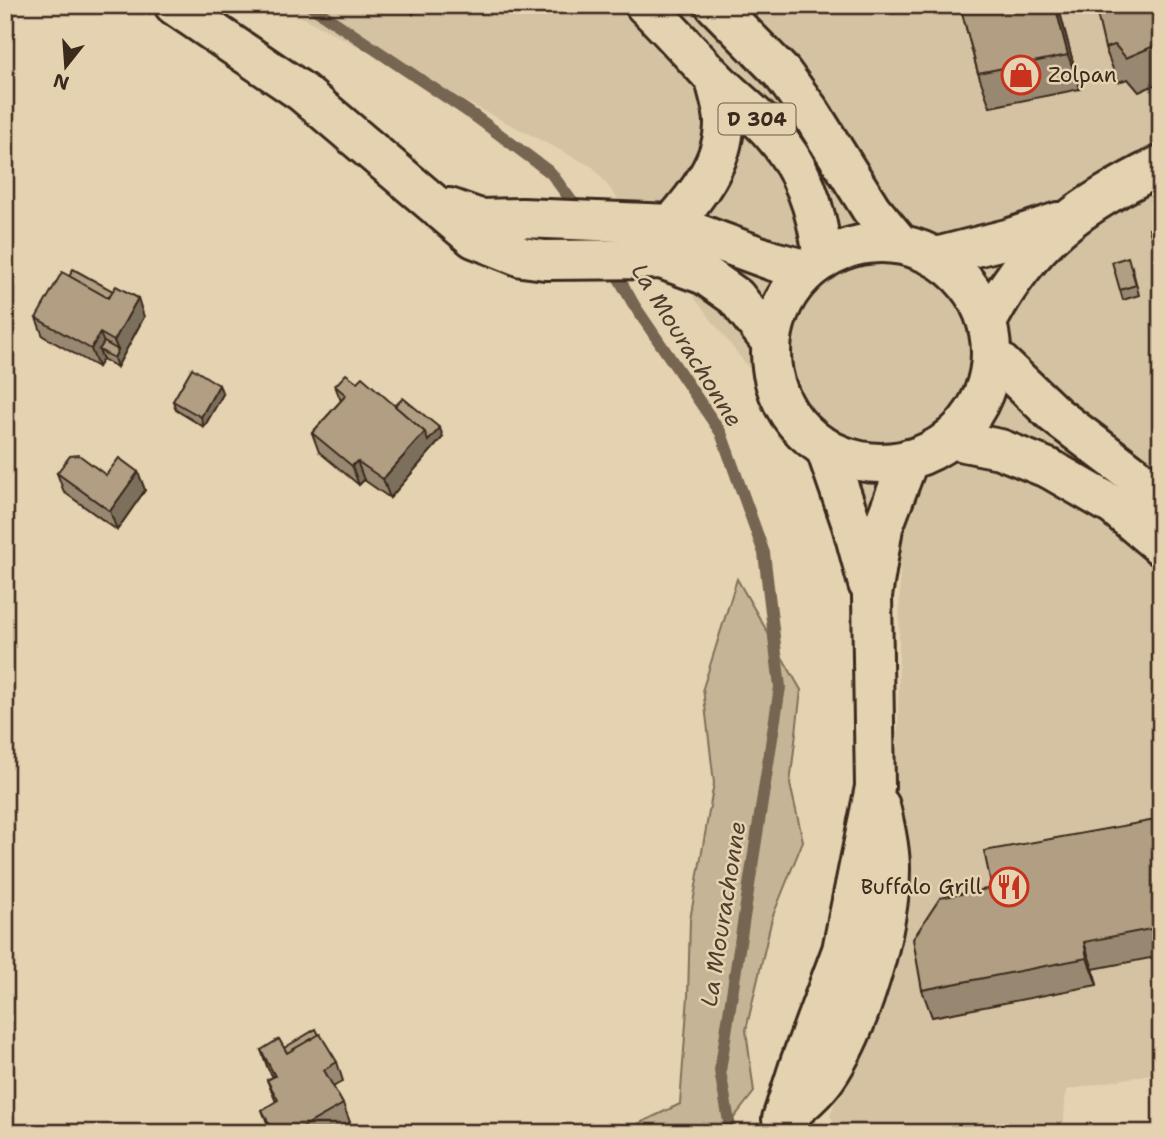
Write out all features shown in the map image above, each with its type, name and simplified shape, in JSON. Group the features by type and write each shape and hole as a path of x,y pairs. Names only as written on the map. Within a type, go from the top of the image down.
{"street":[{"path":"174,5 302,92 474,238 522,257 545,260 662,259 705,275 736,297 771,342"},
{"name":"D 304","path":"645,5 715,79 772,133 807,185 821,235 815,265"},
{"name":"D 304","path":"715,5 782,73 811,113 871,209 900,244"},
{"path":"671,224 707,179 718,153 724,123 715,79"},
{"path":"1161,165 1113,190 1070,218 1027,259 1005,288 989,338 988,378 980,402 967,422 949,439 930,451 909,459 871,461 852,458 825,447 805,432 789,413 778,391 772,367 771,342 778,315 790,290 815,265 847,248 873,243 900,244 936,257 958,274 976,296 989,338 1055,415 1161,498"},
{"path":"433,202 480,219 671,224 773,261 815,265"},
{"path":"936,257 1006,239 1070,218"},
{"path":"949,439 1000,449 1050,468 1114,506 1161,546"},
{"path":"825,447 872,596"},
{"path":"776,1126 805,1101 827,1076 850,1031 879,950 888,905 890,868 885,827 875,787 872,596 883,527 909,459"}],"shaded area":[{"path":"278,5 1161,5 1161,1072 1066,1090 1063,1133 841,1133 830,1116 886,951 898,726 900,563 593,167"},
{"path":"737,579 801,690 790,784 803,841 772,918 746,1030 754,1092 722,1133 619,1133 680,1104 688,996 690,920 714,783 703,688"}],"building":[{"path":"960,5 1055,5 1068,55 978,73"},
{"path":"1095,5 1161,5 1161,43 1126,58 1115,45 1105,48"},
{"path":"1161,225 1161,268 1149,229"},
{"path":"1128,257 1136,285 1120,290 1112,262"},
{"path":"73,269 113,291 108,298 69,276"},
{"path":"62,272 108,298 116,286 138,298 114,341 100,333 91,349 36,318"},
{"path":"104,342 118,350 114,358 99,350"},
{"path":"192,368 219,385 201,417 173,401"},
{"path":"346,374 357,382 362,377 425,432 383,479 357,461 352,466 312,433 346,395 335,386"},
{"path":"403,398 440,428 428,441 425,432 395,406"},
{"path":"79,455 106,475 119,458 138,472 110,511 57,473 70,456"},
{"path":"1161,819 1161,927 1084,942 1087,958 922,990 913,939 940,898 992,888 984,851"},
{"path":"316,1029 319,1035 287,1053 284,1048"},
{"path":"320,1034 337,1062 324,1070 343,1104 292,1133 274,1133 262,1110 278,1100 267,1080 275,1076 261,1050 279,1039 287,1053"}],"waterway":[{"name":"La Mourachonne","path":"309,5 476,117 551,173 581,214"},
{"name":"La Mourachonne","path":"612,266 634,305 721,433 764,553 780,687 720,1071 731,1133"}],"place":[{"name":"Zolpan","path":"1021,75"},
{"name":"Buffalo Grill","path":"1009,887"}]}
